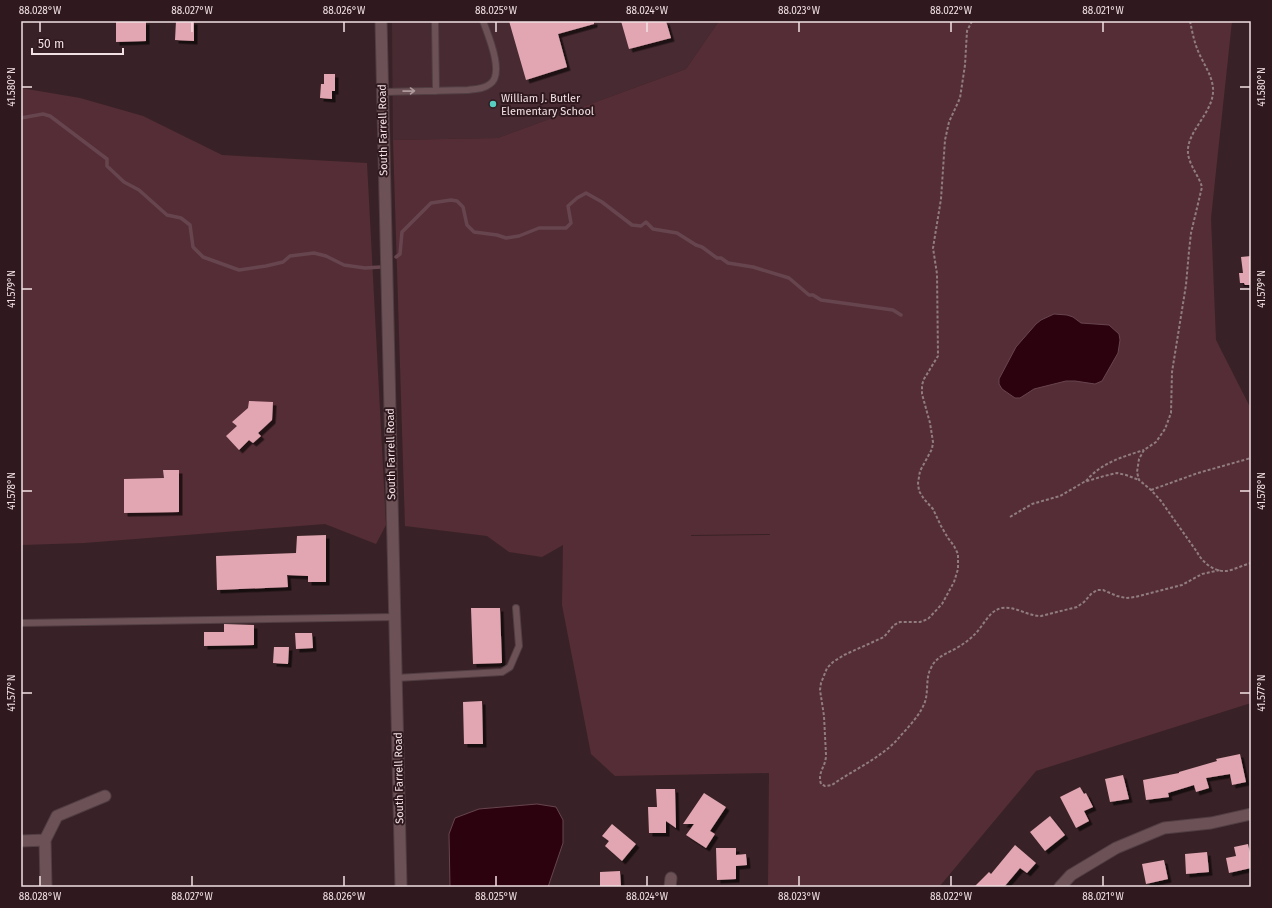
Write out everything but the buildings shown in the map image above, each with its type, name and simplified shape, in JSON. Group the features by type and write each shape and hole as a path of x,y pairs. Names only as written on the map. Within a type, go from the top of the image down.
{"street":[{"name":"South Farrell Road","path":"381,21 401,887"},
{"path":"46,887 45,840 57,816 105,796"},
{"path":"1060,887 1071,875 1116,848 1164,828 1211,823 1251,814"},
{"path":"21,841 45,840"}],"lane":[{"path":"435,21 436,91"},
{"path":"383,92 468,90 481,88 491,84 495,78 496,61 483,21"},
{"path":"396,678 502,672 510,667 519,646 516,608"},
{"path":"21,623 395,617"}],"path":[{"path":"972,21 967,31 965,65 960,98 949,122 945,140 941,199 933,248 937,274 938,356 922,385 922,394 930,423 933,442 932,449 920,471 918,483 919,491 933,509 941,526 958,554 958,569 954,582 942,604 928,619 920,622 900,622 894,625 884,638 844,655 827,668 823,675 820,690 824,716 826,755 826,761 820,774 821,784 825,786 832,785 877,756 896,741 923,706 927,695 930,668 935,660 970,639 978,632 987,619 1001,608 1019,610 1036,616 1041,616 1077,607 1097,590 1103,590 1126,598 1135,597 1182,585 1202,574 1220,570"},
{"path":"1084,482 1114,459 1144,450 1156,442 1165,429 1171,413 1172,372 1186,285 1190,245 1202,187 1188,153 1191,140 1199,123 1210,107 1213,88 1210,77 1198,51 1190,21"},
{"path":"1139,480 1137,472 1139,459 1144,450"},
{"path":"1151,490 1205,471 1251,458"},
{"path":"1010,517 1032,504 1060,496 1084,482 1117,473 1126,474 1139,480 1151,490 1165,506 1200,557 1208,565 1227,571 1251,563"}],"shaded area":[{"name":"William J. Butler Elementary School","path":"392,21 719,21 686,69 498,138 393,140"},
{"path":"719,21 1232,21 1211,218 1216,340 1249,405 1251,406 1251,703 1036,771 939,887 768,887 769,773 615,776 591,754 562,605 563,545 542,557 509,552 487,536 405,526 393,140 498,138 686,69","holes":["770,534 770,535 691,536"]},
{"path":"21,88 80,98 143,116 222,155 367,163 386,525 376,544 325,524 84,543 21,545"},
{"path":"1054,314 1073,317 1081,323 1109,325 1119,334 1120,340 1118,353 1102,381 1095,384 1066,381 1034,389 1020,398 1015,398 1002,389 999,384 999,379 1016,347 1036,324"},
{"path":"537,804 556,807 563,820 563,843 548,887 450,887 449,834 455,818 479,809"}],"waterway":[{"path":"21,118 43,114 50,116 107,159 107,166 124,182 139,190 167,215 181,218 190,225 193,247 203,257 239,270 283,262 290,256 314,253 326,256 344,265 365,268 381,267"},
{"path":"396,257 400,254 402,232 431,203 451,200 457,201 463,207 467,225 474,232 497,235 506,238 519,236 539,228 566,228 571,223 568,206 577,198 586,193 602,202 632,225 641,226 646,222 653,229 677,233 702,247 717,258 721,258 728,263 753,267 789,278 809,295 813,295 821,300 893,310 901,315"}],"place":[{"name":"William J. Butler Elementary School","path":"493,104"}]}
